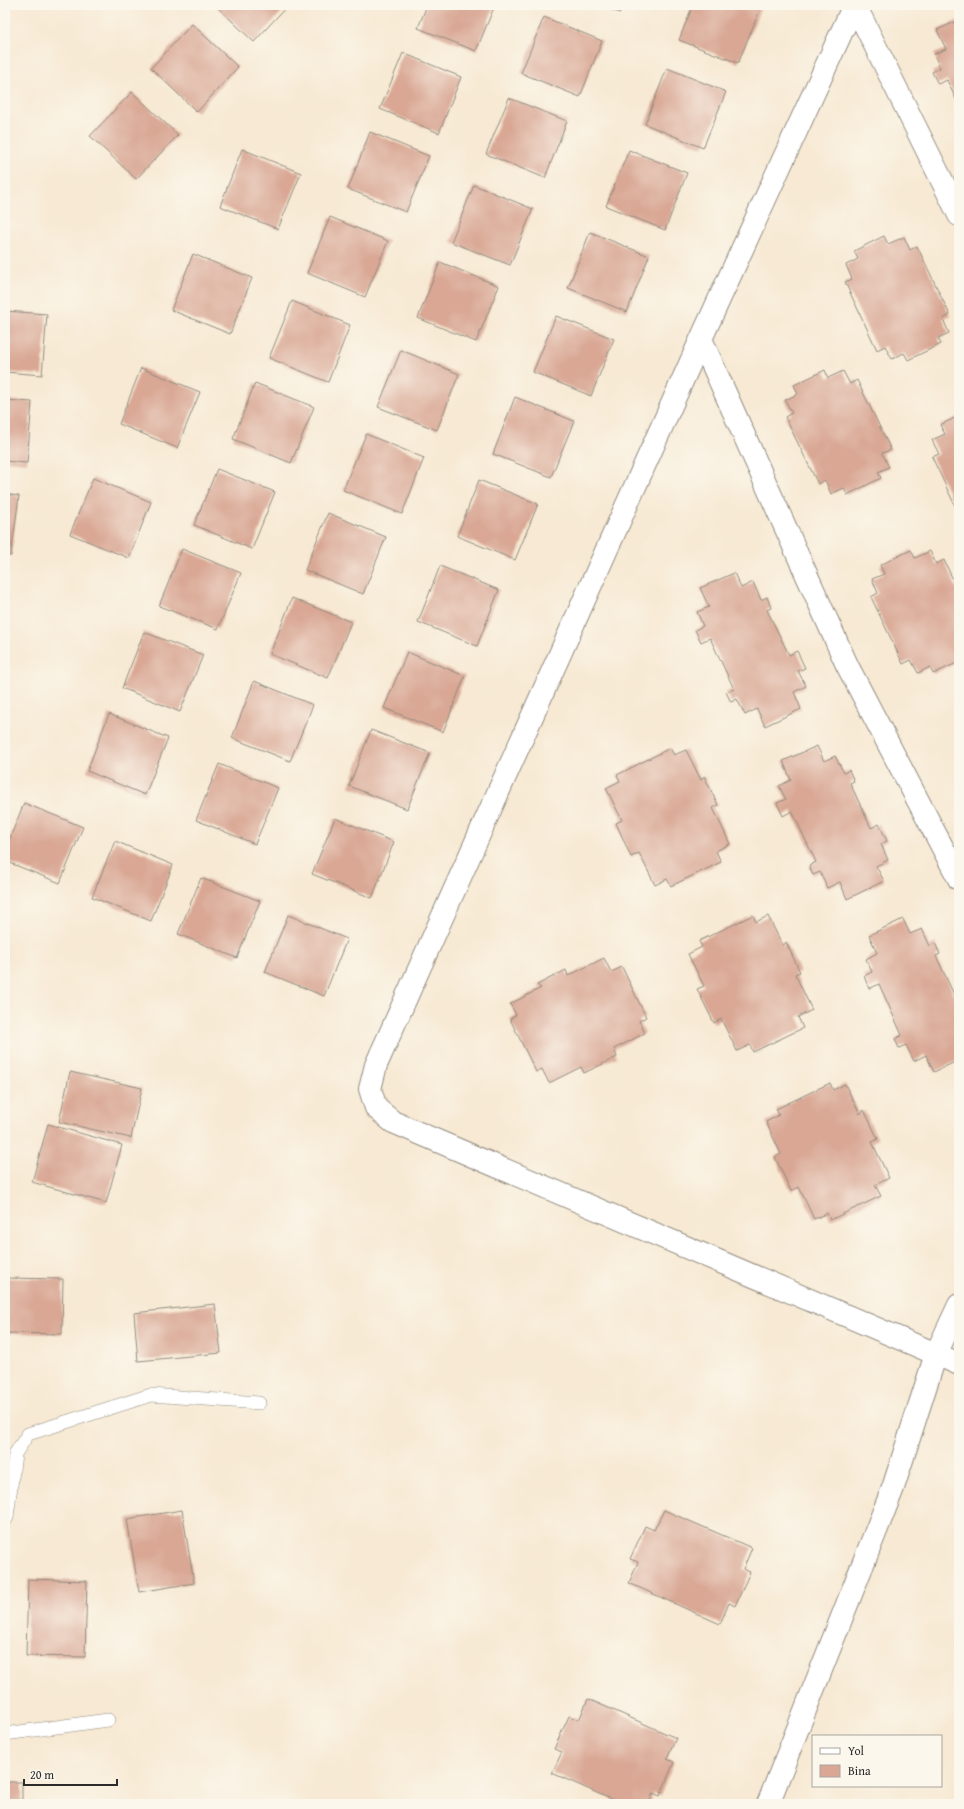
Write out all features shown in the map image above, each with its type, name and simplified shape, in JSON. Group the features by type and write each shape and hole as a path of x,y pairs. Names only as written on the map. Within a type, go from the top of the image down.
{"street":[{"path":"854,5 959,215"},
{"path":"854,5 700,339 376,1065 370,1089 376,1108 393,1122 959,1364"},
{"path":"700,339 847,665 959,879"},
{"path":"768,1804 893,1488 936,1354 959,1305"}],"lane":[{"path":"5,1521 7,1517 15,1454 28,1434 151,1395 259,1403"},
{"path":"5,1734 108,1720"}],"building":[{"path":"215,5 288,5 254,42"},
{"path":"427,5 495,5 476,51 418,28"},
{"path":"599,5 623,5 620,13"},
{"path":"693,5 755,5 761,7 738,63 679,40"},
{"path":"544,17 602,41 580,97 521,73"},
{"path":"959,20 959,106 947,80 938,84 932,72 940,68 934,54 946,49 937,30"},
{"path":"192,24 238,67 197,112 151,68"},
{"path":"403,53 461,77 439,133 380,109"},
{"path":"667,68 726,92 703,148 645,124"},
{"path":"132,92 178,135 136,179 90,136"},
{"path":"509,98 567,121 545,178 486,154"},
{"path":"370,132 429,156 406,212 348,189"},
{"path":"242,149 301,173 278,229 220,206"},
{"path":"629,150 687,173 665,230 606,206"},
{"path":"474,185 533,209 510,265 451,242"},
{"path":"330,217 388,241 365,297 307,273"},
{"path":"590,232 649,256 627,312 568,288"},
{"path":"884,236 888,244 904,237 910,250 917,246 950,315 943,319 949,333 938,338 941,344 908,360 904,353 892,359 885,346 877,350 845,282 852,279 846,265 858,259 854,251"},
{"path":"193,254 252,278 230,334 171,310"},
{"path":"440,262 499,286 476,342 418,318"},
{"path":"292,301 350,325 328,382 269,358"},
{"path":"5,311 47,314 42,375 5,372"},
{"path":"556,316 614,339 591,396 533,372"},
{"path":"401,350 459,374 437,430 378,407"},
{"path":"141,368 200,392 177,448 119,424"},
{"path":"825,370 828,378 843,371 850,384 857,380 891,450 882,453 889,467 878,472 881,478 847,495 844,488 831,494 825,480 818,484 785,417 792,413 785,400 798,394 794,385"},
{"path":"255,383 314,407 291,463 233,439"},
{"path":"515,397 574,421 551,477 493,454"},
{"path":"5,400 32,402 27,463 5,461"},
{"path":"959,416 959,514 932,457 939,454 932,440 945,434 940,425"},
{"path":"366,434 424,458 402,514 343,490"},
{"path":"217,469 275,492 252,549 194,525"},
{"path":"93,478 151,502 129,558 70,534"},
{"path":"479,480 538,504 515,560 457,536"},
{"path":"5,494 19,496 11,556 5,555"},
{"path":"328,513 386,537 363,594 305,570"},
{"path":"182,549 241,573 218,629 159,606"},
{"path":"911,550 915,558 930,551 936,564 944,560 959,593 959,662 933,674 930,667 918,673 911,660 903,664 871,597 878,593 872,579 884,574 880,565"},
{"path":"440,566 499,590 477,646 418,622"},
{"path":"734,573 741,588 753,582 761,600 767,597 771,608 767,610 789,655 797,651 805,668 798,671 806,686 794,692 801,709 765,726 757,709 745,715 737,699 731,702 726,692 734,689 710,638 701,642 695,630 703,626 697,612 709,607 700,588"},
{"path":"292,598 351,622 328,678 270,654"},
{"path":"144,632 203,655 180,712 122,688"},
{"path":"407,652 465,676 443,732 384,708"},
{"path":"254,681 313,705 290,761 232,738"},
{"path":"109,714 168,738 145,795 87,771"},
{"path":"371,730 430,753 407,809 349,786"},
{"path":"817,746 824,761 835,756 844,773 849,770 854,781 850,783 871,828 879,824 887,841 881,844 888,860 876,866 884,881 847,899 840,882 827,888 820,872 813,875 809,866 816,862 792,811 783,816 777,803 786,799 779,786 791,780 783,761"},
{"path":"670,748 674,755 686,750 701,780 704,776 718,805 713,808 730,844 716,851 721,862 671,886 667,879 655,885 639,853 631,857 616,823 622,820 606,788 620,781 617,775"},
{"path":"219,764 278,788 255,844 196,820"},
{"path":"24,803 83,827 60,883 5,861 5,850"},
{"path":"335,818 394,842 372,898 312,874"},
{"path":"115,841 173,865 151,921 92,897"},
{"path":"201,878 260,901 237,958 178,934"},
{"path":"288,915 347,939 324,996 265,972"},
{"path":"753,915 756,922 768,916 783,946 786,942 800,972 795,974 812,1010 798,1017 803,1028 753,1052 750,1045 737,1051 721,1019 714,1023 697,989 704,986 688,954 702,947 699,941"},
{"path":"903,919 910,934 922,929 930,946 935,943 940,954 936,956 957,1001 959,1000 959,1060 934,1072 926,1055 914,1061 906,1045 899,1048 895,1039 902,1035 879,984 869,989 864,976 872,972 866,959 877,953 869,935"},
{"path":"604,958 611,972 622,967 646,1017 639,1021 645,1033 614,1049 617,1057 584,1073 581,1067 549,1083 542,1069 536,1072 510,1019 516,1015 510,1004 541,988 537,985 566,970 568,976"},
{"path":"70,1072 142,1088 131,1138 59,1122"},
{"path":"830,1083 833,1090 845,1084 860,1114 864,1110 878,1139 872,1142 889,1178 875,1185 881,1196 830,1220 827,1213 814,1219 799,1187 791,1191 775,1157 781,1154 766,1122 779,1115 776,1109"},
{"path":"48,1124 122,1145 106,1203 32,1182"},
{"path":"5,1278 63,1279 62,1334 5,1333"},
{"path":"215,1304 221,1353 138,1361 134,1313"},
{"path":"182,1510 194,1583 139,1592 127,1519"},
{"path":"664,1510 752,1548 743,1569 750,1572 735,1606 729,1603 720,1624 629,1583 638,1562 630,1559 645,1526 654,1530"},
{"path":"28,1579 87,1581 85,1657 26,1656"},
{"path":"588,1699 676,1738 667,1759 674,1762 660,1796 653,1793 649,1804 622,1804 552,1773 562,1752 554,1749 569,1716 579,1720"},
{"path":"5,1782 22,1782 22,1804 5,1804"}]}
